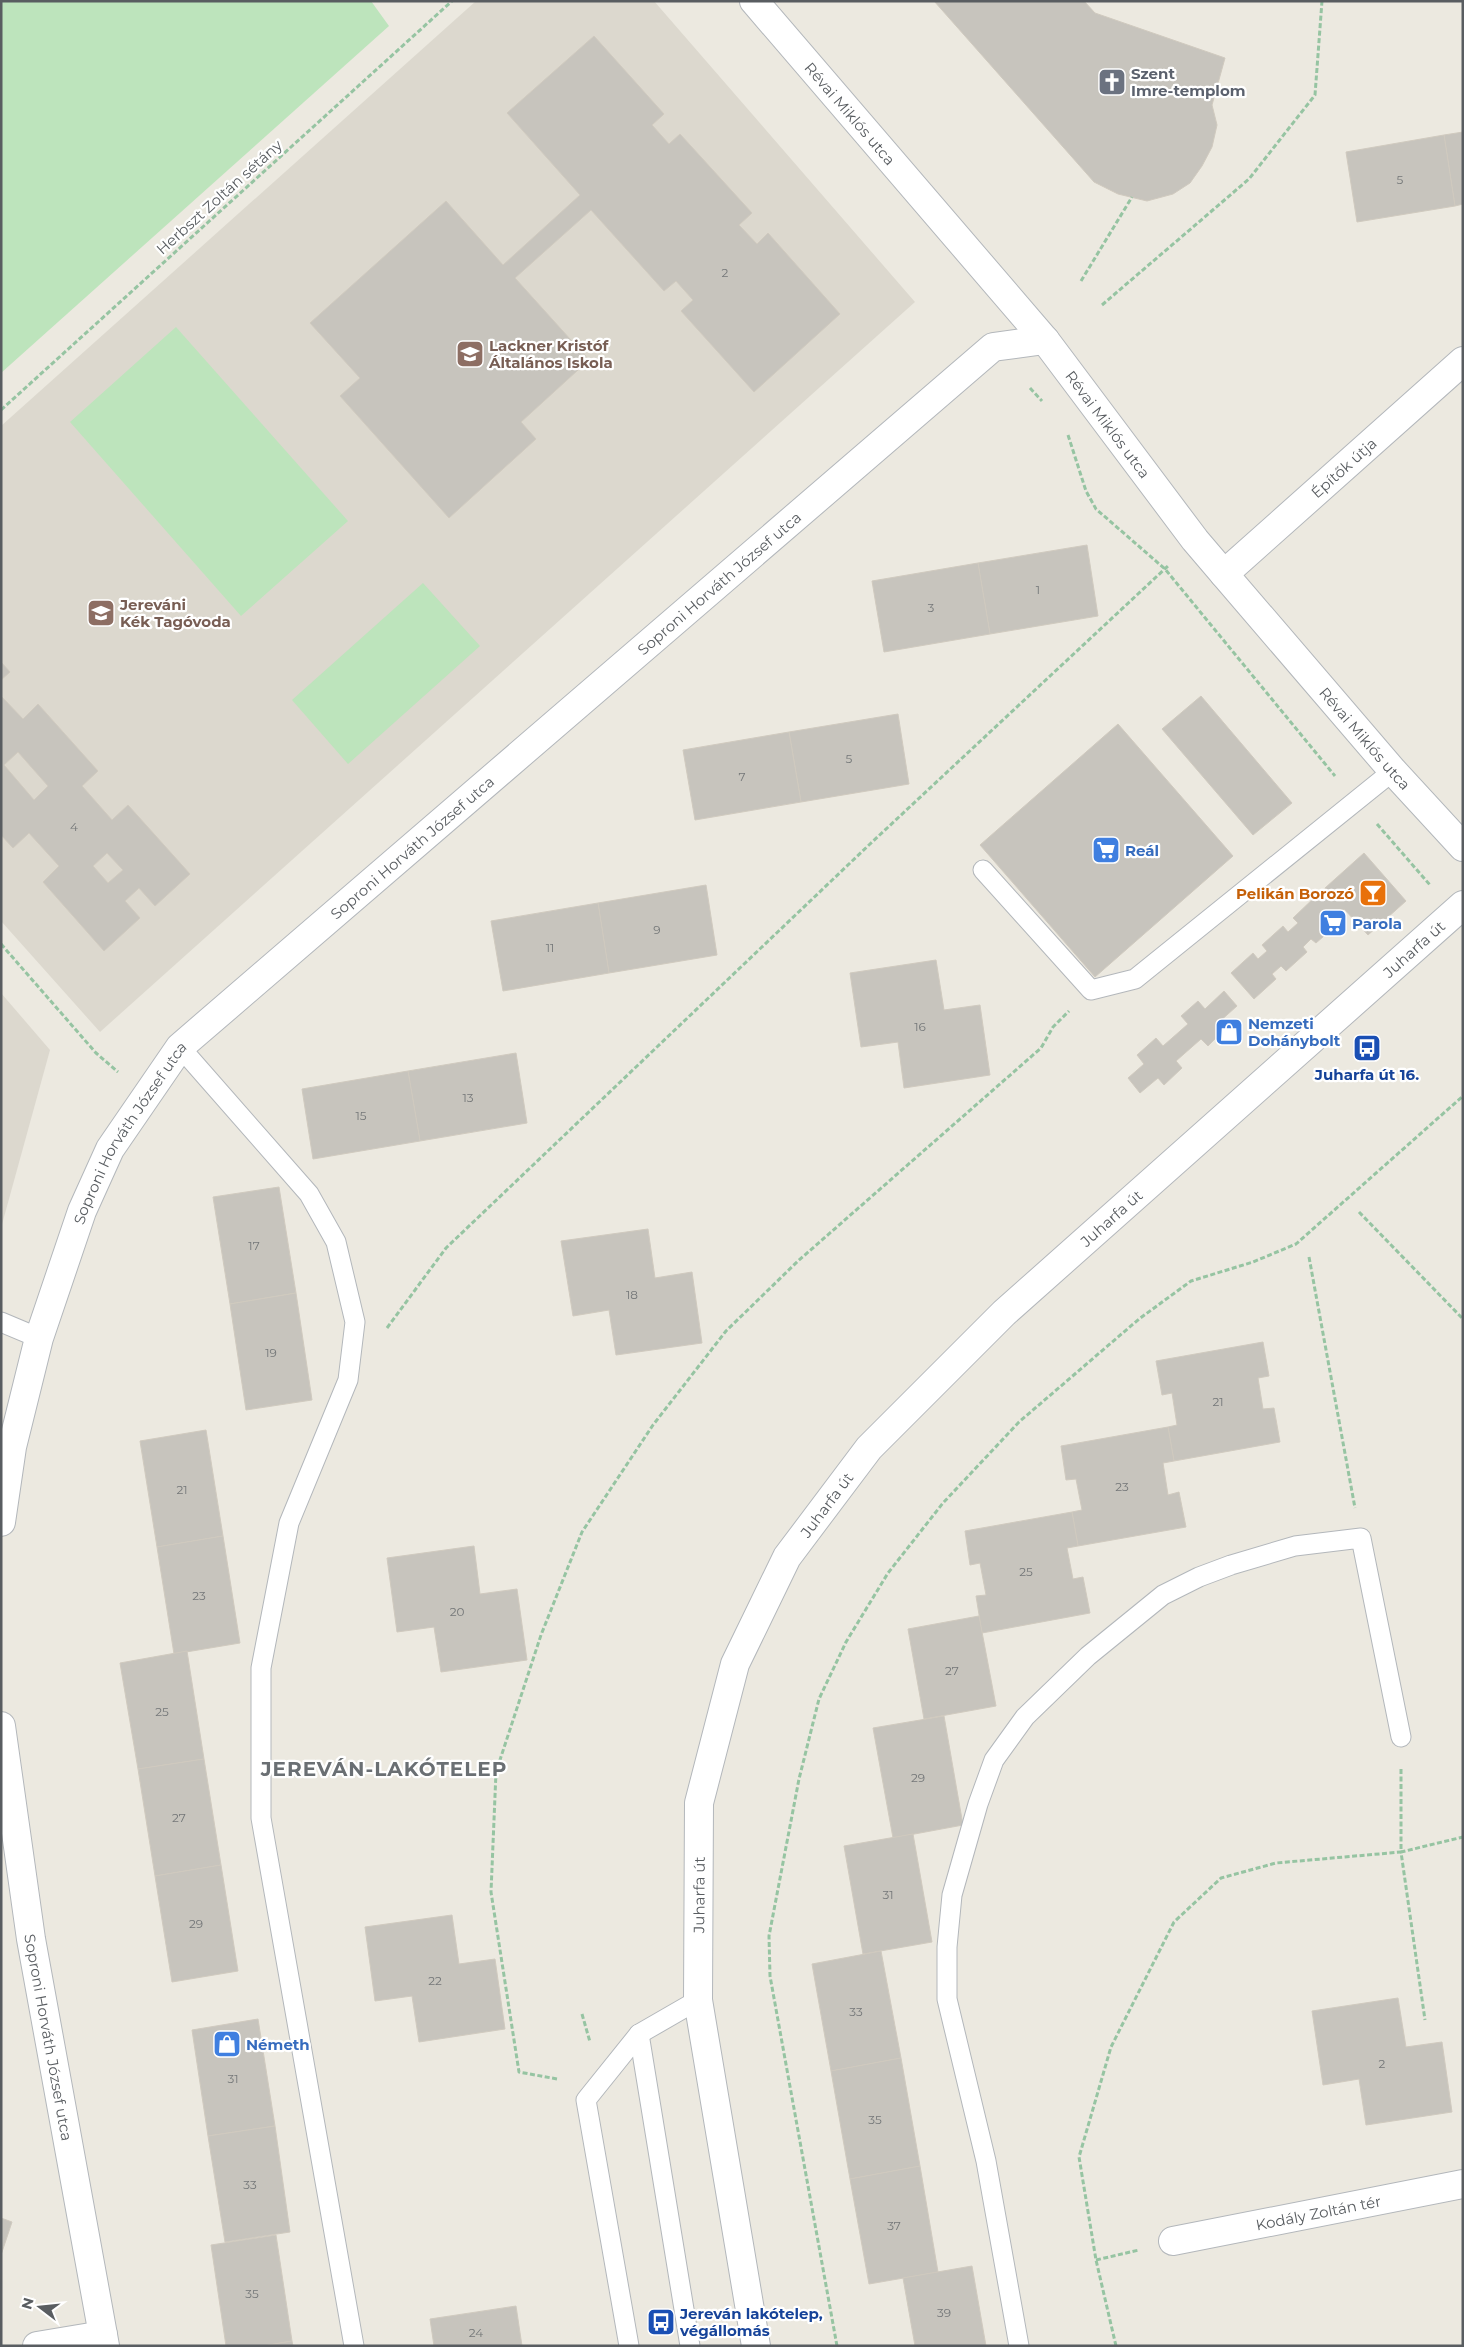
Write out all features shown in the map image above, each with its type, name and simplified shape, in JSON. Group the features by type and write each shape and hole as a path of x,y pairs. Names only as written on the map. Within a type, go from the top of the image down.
{"street":[{"name":"Révai Miklós utca","path":"754,1 1045,340 1195,540 1393,771 1463,847"},
{"name":"Soproni Horváth József utca","path":"1,1522 12,1447 39,1338 82,1211 110,1149 180,1047 993,347 1045,340"},
{"name":"Építők útja","path":"1224,574 1463,361"},
{"name":"Juharfa út","path":"756,2346 698,2000 699,1802 735,1664 787,1557 869,1448 1004,1314 1463,905"},
{"name":"Soproni Horváth József utca","path":"2,1732 32,1940 104,2340"},
{"name":"Kodály Zoltán tér","path":"1174,2242 1463,2184"},
{"path":"37,2346 104,2340"}],"lane":[{"path":"983,870 1091,990 1136,979 1393,771"},
{"path":"180,1047 309,1194 336,1242 355,1322 348,1380 290,1523 261,1668 261,1818 354,2346"},
{"path":"1,1322 39,1338"},
{"path":"1018,2346 986,2161 947,1998 947,1948 952,1895 978,1804 994,1760 1025,1717 1088,1656 1163,1594 1231,1565 1295,1546 1361,1538 1401,1738"},
{"path":"629,2346 586,2100 639,2034 698,2000"},
{"path":"639,2034 690,2346"}],"path":[{"name":"Herbszt Zoltán sétány","path":"1,410 452,1"},
{"path":"1316,1 1321,7"},
{"path":"1102,306 1249,180 1315,95 1322,1"},
{"path":"1081,280 1132,197"},
{"path":"1030,388 1044,402"},
{"path":"1068,432 1086,491 1096,509 1165,569 1336,776 1328,783"},
{"path":"382,1334 446,1248 863,851 1195,540"},
{"path":"1,944 96,1054 146,1094"},
{"path":"557,2079 519,2072 491,1892 494,1812 496,1772 541,1635 582,1532 653,1425 726,1331 798,1261 1041,1048 1053,1027 1091,990"},
{"path":"837,2346 770,1976 769,1936 799,1779 817,1708 846,1642 888,1573 943,1503 1019,1422 1139,1320 1191,1281 1253,1262 1296,1244 1463,1096"},
{"path":"1359,1212 1463,1319"},
{"path":"1308,1257 1361,1538"},
{"path":"1401,1738 1401,1852 1425,2020"},
{"path":"1116,2346 1096,2260 1079,2157 1111,2047 1174,1922 1220,1878 1276,1863 1401,1852 1463,1836"},
{"path":"582,2014 591,2045"},
{"path":"1096,2260 1174,2242"}],"shaded area":[{"name":"Lackner Kristóf Általános Iskola","path":"476,1 654,1 915,302 100,1032 1,921 1,426"},
{"path":"1,993 50,1050 1,1228"}],"green space":[{"path":"1,1 371,1 389,26 1,373"},
{"path":"176,327 348,521 241,616 70,422"},
{"path":"423,583 480,646 348,764 292,700"}],"building":[{"name":"Szent Imre-templom","path":"934,1 1084,1 1095,13 1225,58 1212,105 1217,125 1212,147 1202,166 1190,183 1173,194 1147,201 1118,194 1094,182"},
{"path":"594,36 664,114 652,125 669,144 680,134 752,213 739,225 757,244 768,233 840,314 754,392 681,311 693,300 676,281 664,291 591,210 515,278 589,360 521,422 536,439 449,518 340,396 360,378 310,323 446,201 503,265 580,195 507,113"},
{"path":"1463,132 1463,204 1455,206 1444,135"},
{"path":"1444,135 1455,206 1357,222 1346,152"},
{"path":"1087,545 1098,616 990,634 978,563"},
{"path":"978,563 990,634 884,652 872,581"},
{"path":"1,662 10,672 1,680"},
{"path":"1,696 23,719 38,704 98,771 82,786 112,820 128,805 190,874 155,906 139,888 125,901 140,918 104,951 43,882 59,866 29,833 13,848 1,835","holes":["18,752 48,786 34,800 4,765","107,853 123,870 108,883 93,866"]},
{"path":"1201,696 1292,803 1253,835 1162,729"},
{"path":"898,714 909,784 801,802 789,732"},
{"name":"Reál","path":"1118,724 1233,856 1095,977 980,845"},
{"path":"789,732 801,802 695,820 683,750"},
{"path":"1364,853 1406,901 1368,935 1344,909 1335,917 1340,922 1316,943 1311,939 1303,947 1307,952 1286,971 1281,966 1272,974 1276,979 1254,999 1231,973 1253,953 1258,959 1267,951 1262,945 1283,926 1288,932 1298,923 1293,918 1316,896 1321,901 1330,894 1325,888"},
{"path":"706,885 717,955 609,973 598,903"},
{"path":"598,903 609,973 503,991 491,921"},
{"path":"936,960 944,1010 980,1005 990,1075 904,1088 898,1042 861,1047 850,973"},
{"path":"1224,991 1237,1006 1218,1023 1224,1030 1208,1046 1201,1039 1176,1061 1182,1068 1164,1085 1158,1078 1140,1093 1128,1078 1144,1064 1137,1055 1156,1038 1163,1046 1188,1024 1181,1016 1198,1001 1205,1009"},
{"path":"516,1053 527,1123 420,1141 408,1071"},
{"path":"408,1071 420,1141 313,1159 302,1089"},
{"path":"279,1187 296,1293 230,1304 213,1197"},
{"path":"648,1229 655,1278 692,1272 702,1343 616,1355 609,1310 573,1316 561,1241"},
{"path":"296,1293 312,1400 246,1410 230,1304"},
{"path":"1263,1342 1269,1376 1258,1378 1263,1409 1274,1408 1280,1442 1174,1461 1168,1427 1177,1425 1172,1393 1162,1395 1156,1361"},
{"path":"1168,1427 1174,1461 1163,1463 1168,1495 1179,1492 1186,1527 1078,1546 1072,1512 1082,1510 1076,1479 1066,1480 1061,1446"},
{"path":"206,1430 223,1536 157,1547 140,1441"},
{"path":"1072,1512 1078,1546 1067,1548 1073,1579 1083,1577 1090,1613 982,1633 976,1596 986,1595 980,1563 970,1565 965,1531"},
{"path":"223,1536 240,1643 174,1654 157,1547"},
{"path":"474,1546 480,1594 517,1589 527,1660 441,1672 434,1627 397,1632 387,1558"},
{"path":"979,1616 996,1706 924,1719 908,1629"},
{"path":"187,1651 204,1759 138,1769 120,1663"},
{"path":"944,1716 963,1825 893,1838 873,1728"},
{"path":"204,1759 221,1865 155,1876 138,1769"},
{"path":"913,1834 932,1942 863,1954 844,1846"},
{"path":"221,1865 238,1971 172,1982 155,1876"},
{"path":"452,1915 459,1964 495,1959 505,2029 419,2042 412,1996 375,2001 365,1927"},
{"path":"881,1951 901,2058 831,2071 812,1964"},
{"path":"1398,1998 1406,2047 1442,2042 1452,2112 1366,2125 1359,2079 1323,2085 1312,2011"},
{"path":"258,2019 275,2126 208,2136 192,2030"},
{"path":"901,2058 920,2166 850,2179 831,2071"},
{"path":"275,2126 290,2232 225,2242 208,2136"},
{"path":"920,2166 938,2272 869,2284 850,2179"},
{"path":"1,2218 12,2222 1,2255"},
{"path":"276,2235 292,2341 263,2346 226,2346 211,2245"},
{"path":"972,2266 986,2346 915,2346 903,2278"},
{"path":"516,2306 522,2346 434,2346 430,2319"},
{"path":"292,2341 293,2346 263,2346"}],"place":[{"name":"Szent Imre-templom","path":"1112,82"},
{"name":"Lackner Kristóf Általános Iskola","path":"470,354"},
{"name":"Jereváni Kék Tagóvoda","path":"101,613"},
{"name":"Reál","path":"1106,850"},
{"name":"Pelikán Borozó","path":"1373,893"},
{"name":"Parola","path":"1333,923"},
{"name":"Nemzeti Dohánybolt","path":"1229,1032"},
{"name":"Juharfa út 16.","path":"1367,1048"},
{"name":"Németh","path":"227,2044"},
{"name":"Jereván lakótelep, végállomás","path":"661,2322"}],"district":[{"name":"JEREVÁN-LAKÓTELEP","path":"384,1769"}]}
